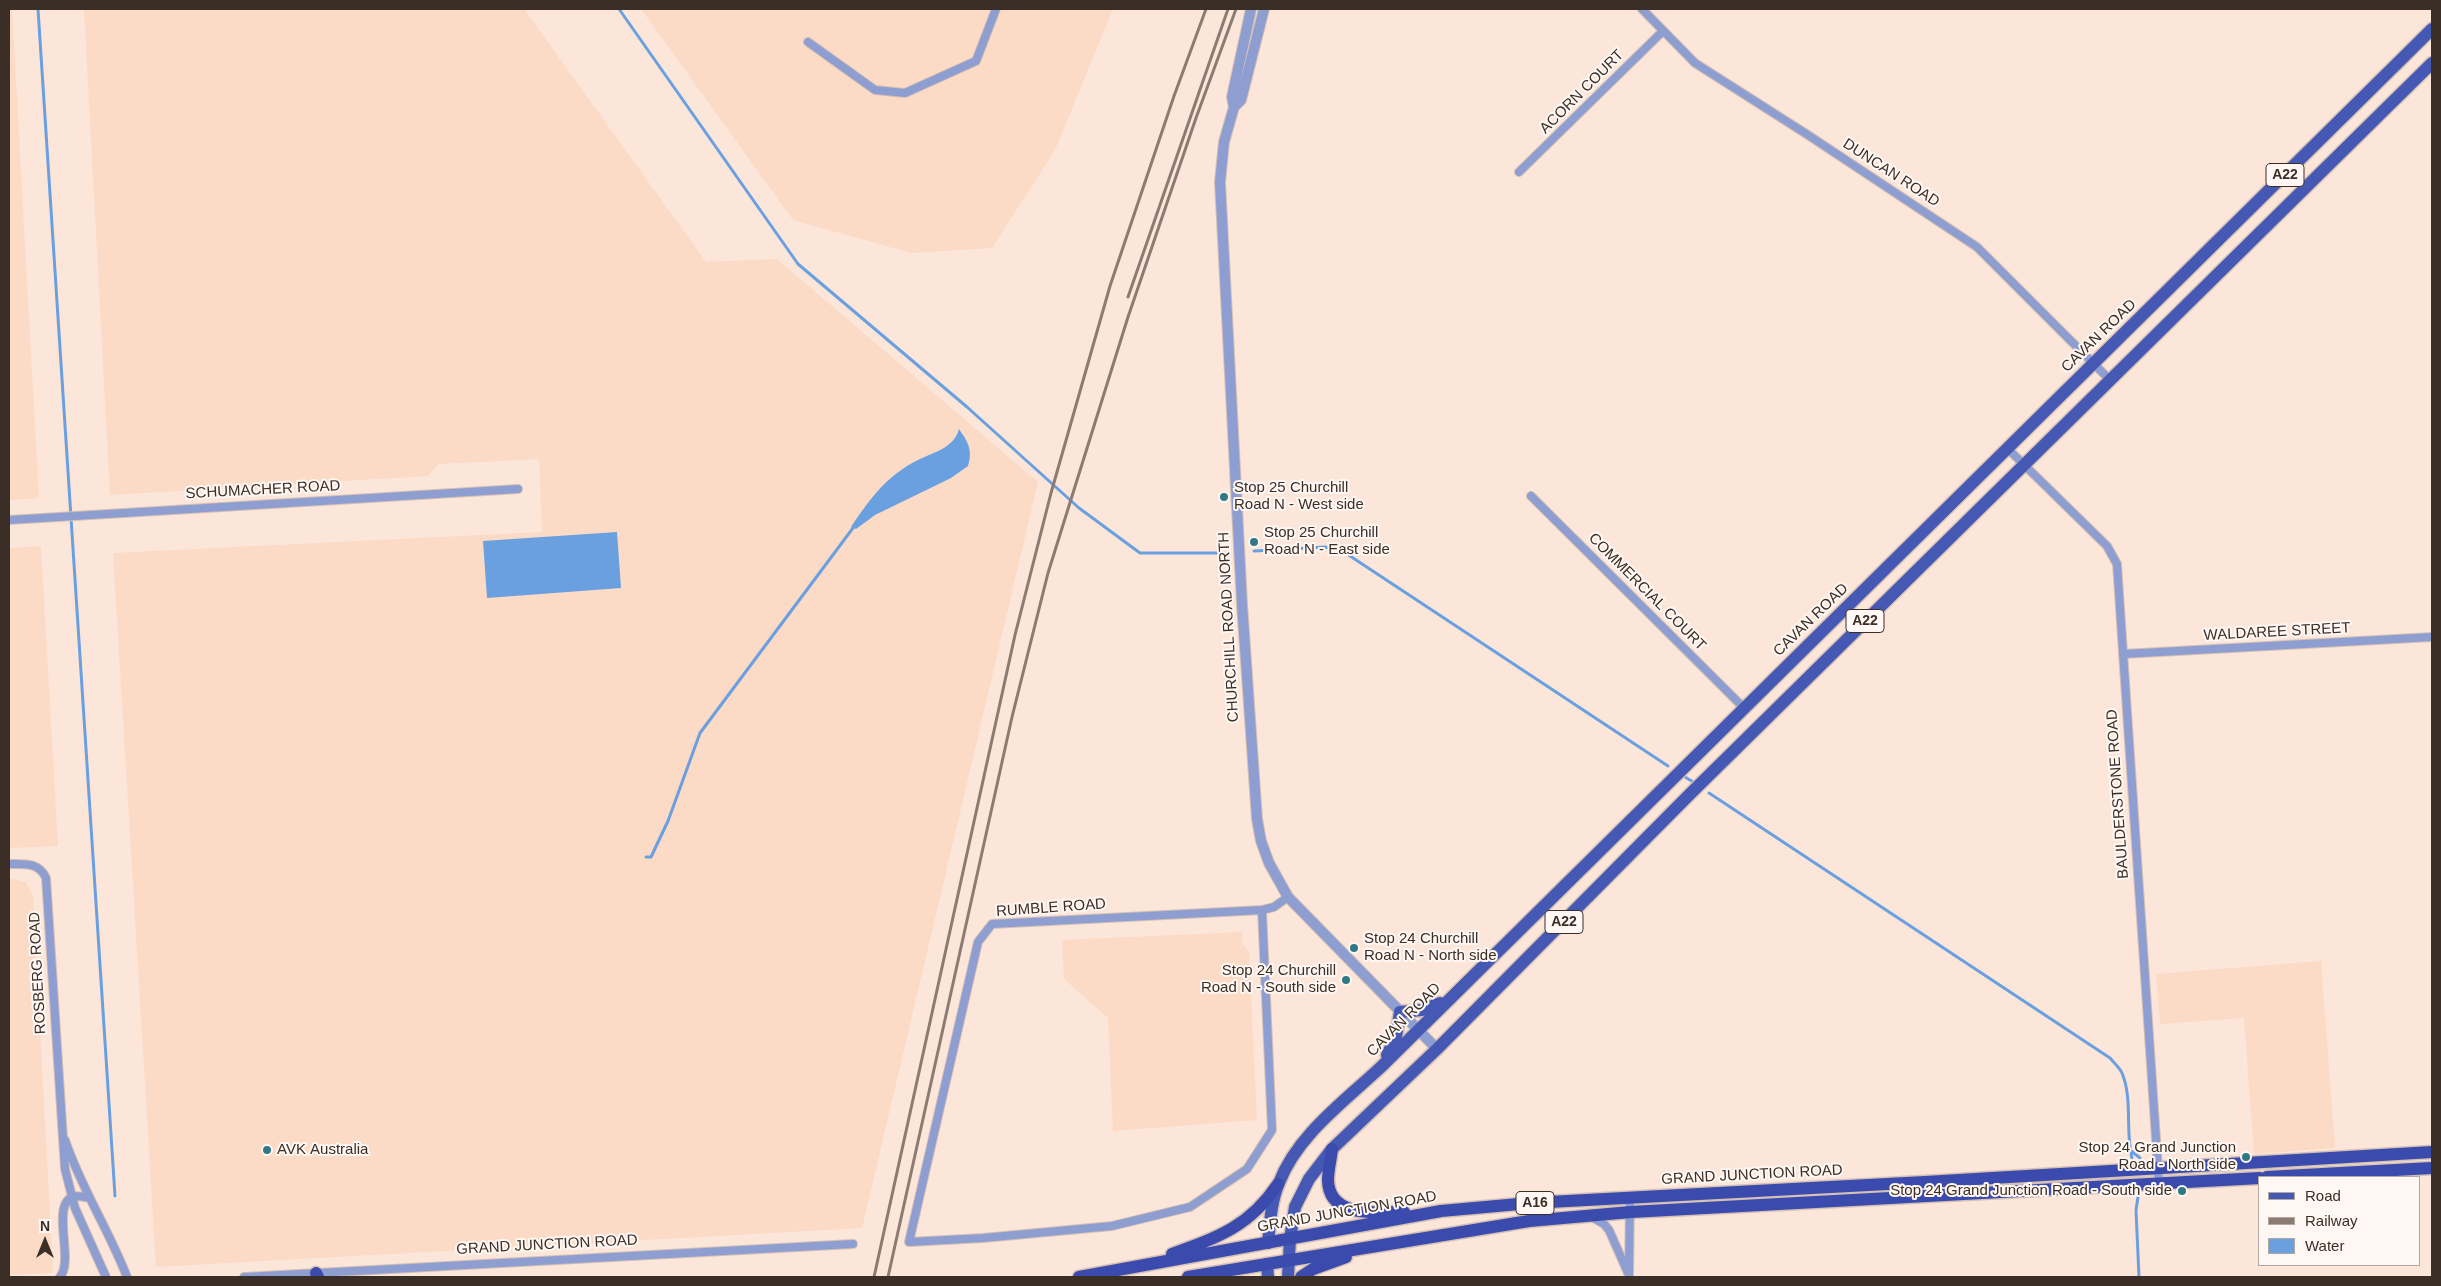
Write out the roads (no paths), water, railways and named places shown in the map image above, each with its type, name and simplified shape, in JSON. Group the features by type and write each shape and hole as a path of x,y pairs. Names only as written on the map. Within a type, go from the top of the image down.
{"highway":[{"path":"1332,1149 1328,1178 1329,1188 1340,1204 1351,1211 1441,1211"},
{"name":"GRAND JUNCTION ROAD","path":"1188,1277 1529,1221 2158,1168 2432,1152"},
{"path":"2285,1176 2432,1168"},
{"name":"GRAND JUNCTION ROAD","path":"1079,1277 1441,1211 1630,1197 2159,1183 2258,1178"},
{"path":"1137,1266 1199,1244 1245,1221 1263,1206 1278,1184"},
{"path":"1301,1277 1325,1264 1401,1241"},
{"name":"CAVAN ROAD","path":"1267,1264 1268,1243"}],"main road":[{"name":"CAVAN ROAD","path":"1268,1243 1278,1184 1307,1138 1689,764 2007,448 2430,35"},
{"name":"A22","path":"1288,1277 1290,1239 1295,1207 1302,1192 1332,1149 1437,1049 1690,794 2432,63"},
{"path":"1382,1066 1396,1037 1400,1012 1422,1010 1448,1000"},
{"name":"A22","path":"1267,1264 1268,1277"},
{"path":"1232,1270 1243,1277"}],"street":[{"path":"808,42 875,90 906,93 976,61 996,9"},
{"name":"CHURCHILL ROAD NORTH","path":"1251,9 1232,97 1234,107 1224,142 1220,182 1256,819 1261,841 1270,863 1288,897 1437,1049"},
{"name":"CHURCHILL ROAD NORTH","path":"1234,107 1241,100 1264,9"},
{"name":"DUNCAN ROAD","path":"1642,9 1702,68 1808,135 1977,247 2110,380"},
{"name":"ACORN COURT","path":"1520,172 1663,31"},
{"name":"BAULDERSTONE ROAD","path":"2007,448 2106,546 2114,556 2118,575 2159,1183"},
{"name":"SCHUMACHER ROAD","path":"9,520 518,489"},
{"name":"COMMERCIAL COURT","path":"1531,496 1744,708"},
{"name":"WALDAREE STREET","path":"2123,654 2432,637"},
{"name":"ROSBERG ROAD","path":"9,864 37,866 43,870 46,878 64,1170 71,1197 106,1277"},
{"name":"RUMBLE ROAD","path":"1262,910 1272,1130 1247,1169 1190,1207 1112,1226 983,1238 909,1242 978,942 992,924 1262,910 1274,907 1288,897"},
{"name":"ROSBERG ROAD","path":"60,1111 70,1156 89,1198 107,1230 127,1277"},
{"path":"60,1277 63,1274 65,1256 62,1210 64,1203 71,1197 89,1198"},
{"path":"1629,1276 1630,1197"},
{"path":"1589,1215 1604,1224 1609,1230 1629,1276"},
{"name":"GRAND JUNCTION ROAD","path":"244,1277 316,1276 853,1244"}],"water":[{"path":"959,429 969,446 968,466 951,478 875,515 856,529 851,527 872,498 888,481 907,466 948,445 953,441"},
{"path":"617,532 621,588 487,598 483,541"}],"waterway":[{"path":"38,9 115,1196"},
{"path":"619,9 798,264 967,407 1079,508 1140,553 1224,553"},
{"path":"646,857 651,857 668,821 700,733 853,528"},
{"path":"1254,551 1325,547 1344,552 1668,766"},
{"path":"1685,777 1695,783"},
{"path":"1709,793 2110,1058 2121,1071 2125,1083 2132,1158"},
{"path":"2129,1149 2140,1158"},
{"path":"2138,1197 2136,1210 2139,1277"}],"railway":[{"path":"874,1277 1015,635 1051,493 1110,286 1174,96 1206,9"},
{"path":"1128,297 1228,9"},
{"path":"888,1277 1012,717 1048,573 1128,317 1196,118 1236,9"}],"place":[{"name":"Stop 25 Churchill Road N - West side","path":"1224,497"},
{"name":"Stop 25 Churchill Road N - East side","path":"1254,542"},
{"name":"Stop 24 Churchill Road N - North side","path":"1354,948"},
{"name":"Stop 24 Churchill Road N - South side","path":"1346,980"},
{"name":"AVK Australia","path":"267,1150"},
{"name":"Stop 24 Grand Junction Road - North side","path":"2246,1157"},
{"name":"Stop 24 Grand Junction Road - South side","path":"2182,1191"}]}
